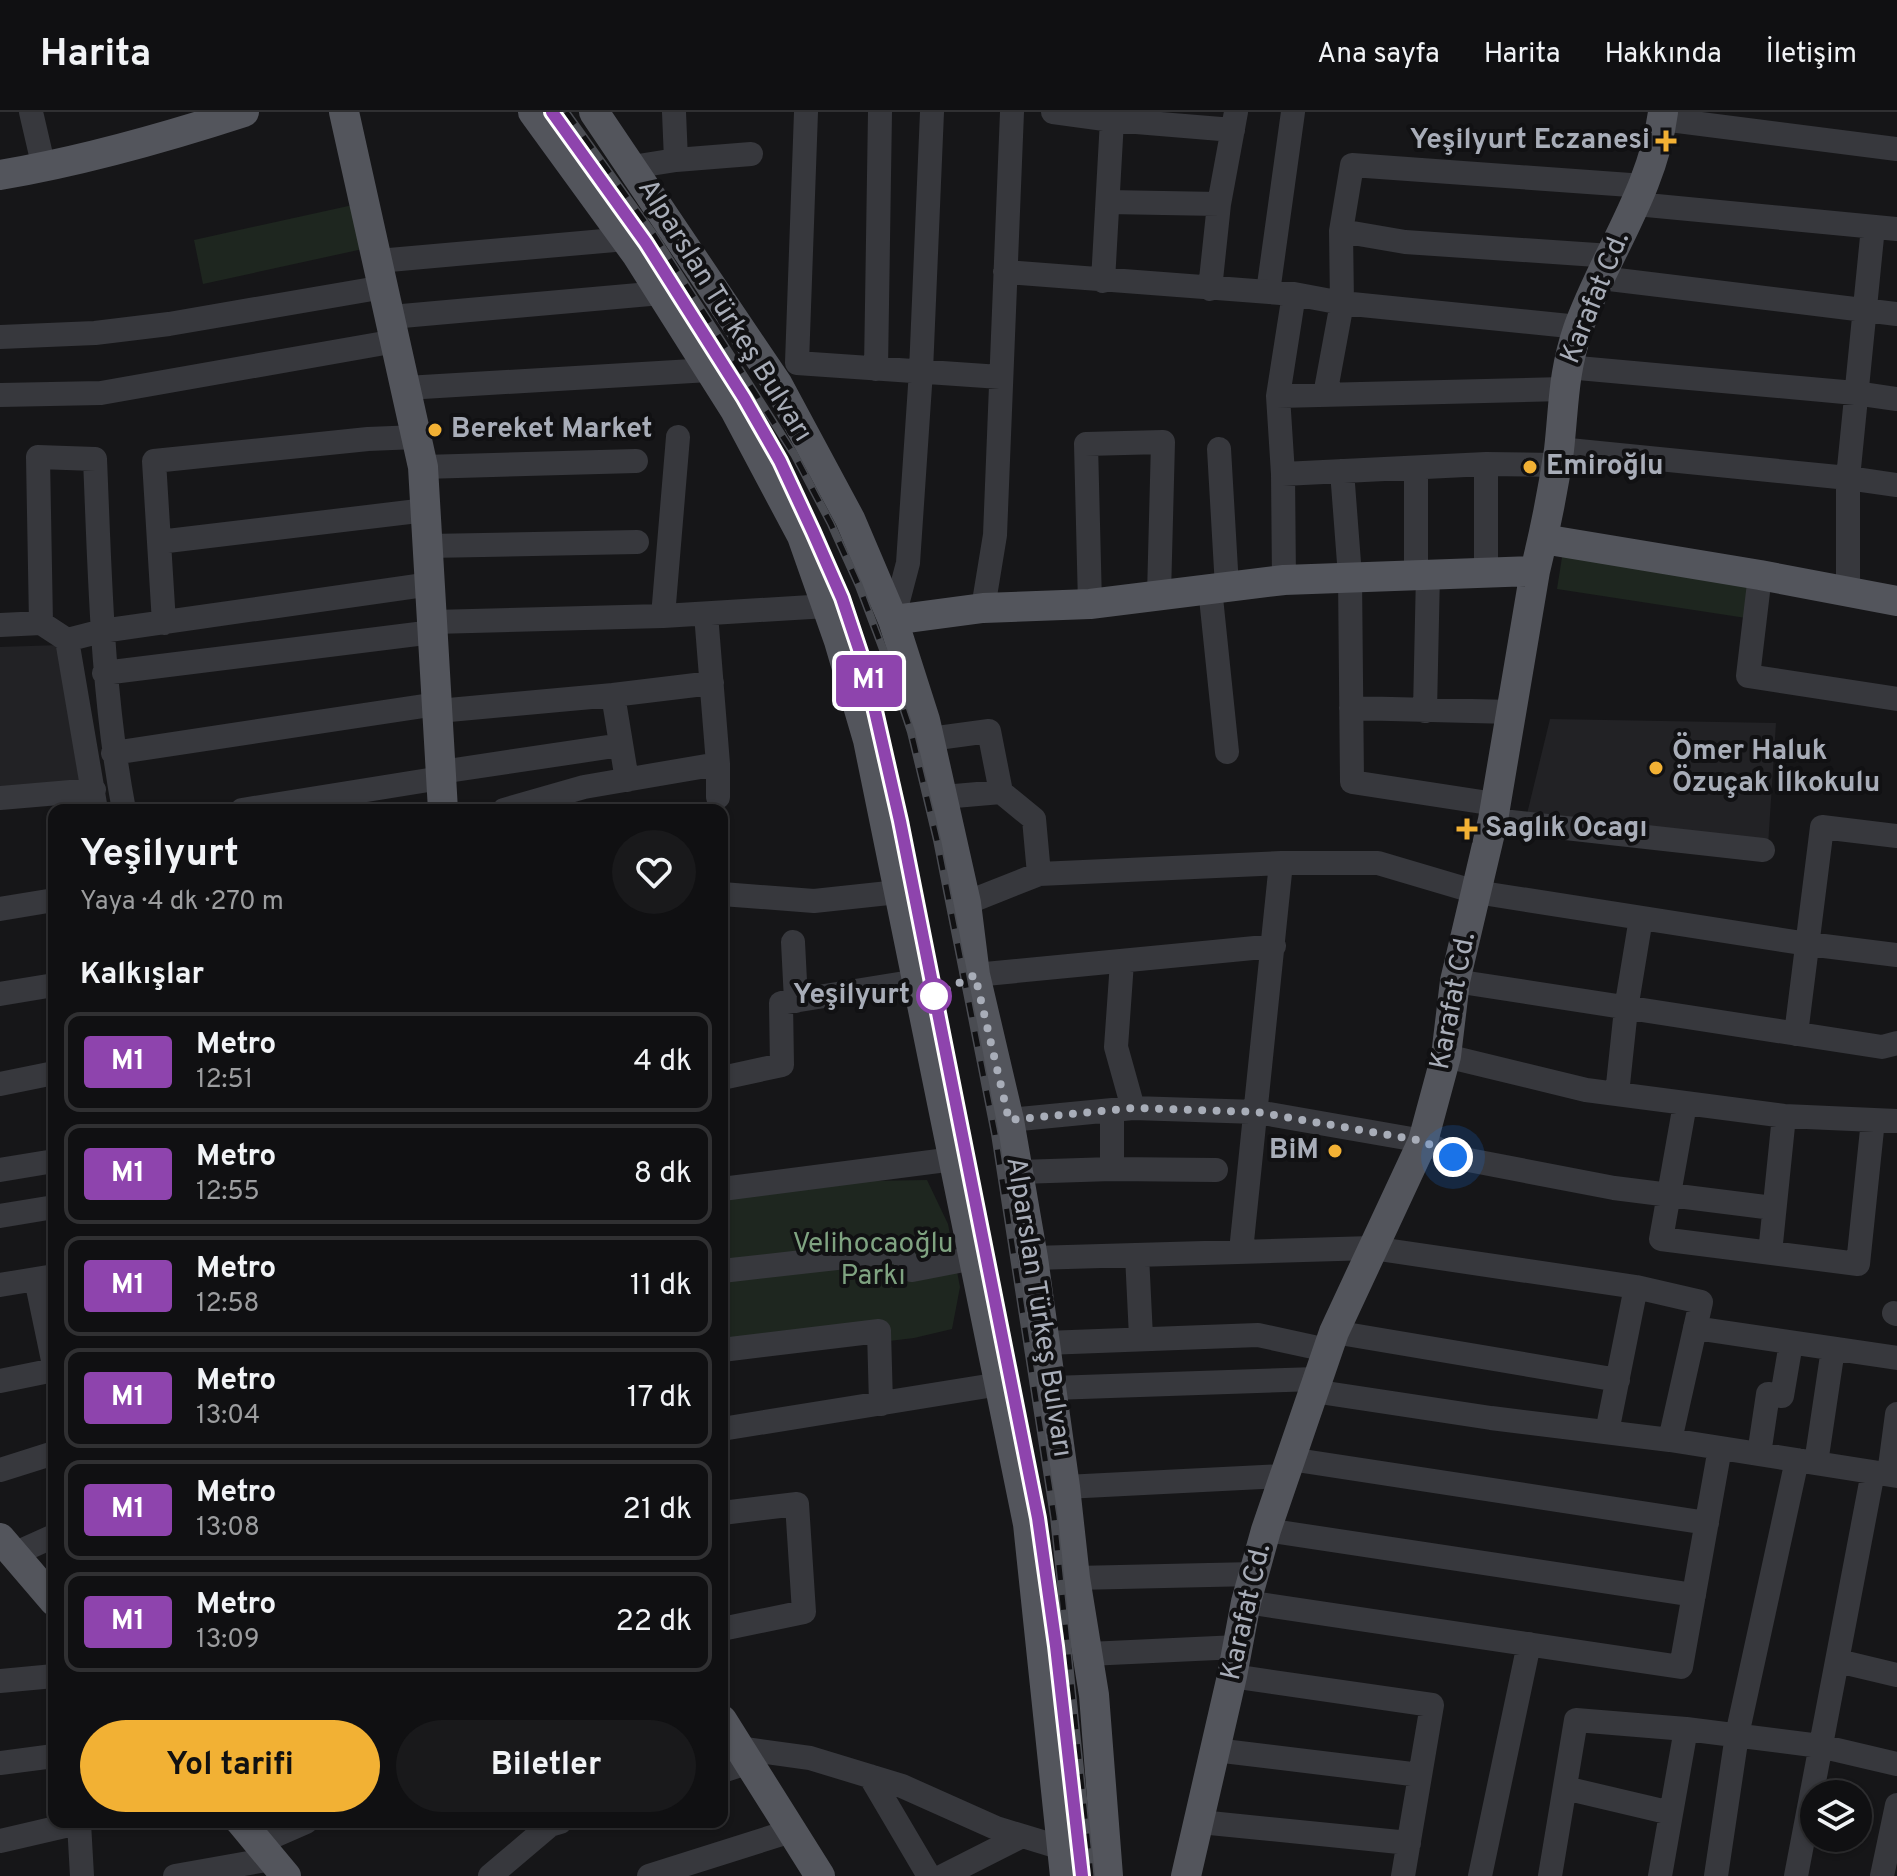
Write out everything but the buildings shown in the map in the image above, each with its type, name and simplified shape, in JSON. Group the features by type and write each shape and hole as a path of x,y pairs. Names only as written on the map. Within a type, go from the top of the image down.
{"main road":[{"path":"0,175 44,168 187,121 244,112"},
{"path":"344,112 423,467 443,804"},
{"name":"Alparslan Türkeş Bulvarı","path":"533,112 626,239 735,410 802,536 868,740 1028,1524 1064,1862"},
{"name":"Alparslan Türkeş Bulvarı","path":"594,112 785,370 893,620 930,739 966,903 975,975 1009,1120 1033,1258 1075,1578 1094,1695 1108,1876"},
{"name":"Karafat Cd.","path":"1186,1876 1250,1588 1266,1530 1330,1341 1423,1141 1446,1056 1455,981 1494,812 1557,457 1565,378 1579,327 1640,195 1663,115"},
{"path":"1543,539 1897,601"},
{"path":"893,620 983,608 1090,604 1284,580 1535,571"},
{"path":"7,1546 48,1594"},
{"path":"728,1738 736,1761 791,1831 820,1876"}],"street":[{"path":"31,112 44,168"},
{"path":"674,112 676,160"},
{"path":"806,112 785,370 876,369 1000,377"},
{"path":"876,369 880,112"},
{"path":"893,620 908,563 921,371 932,112"},
{"path":"983,608 995,535 1012,112"},
{"path":"1053,112 1112,120 1235,121 1219,204 1210,289"},
{"path":"1268,292 1293,112"},
{"path":"1663,115 1897,149"},
{"path":"1103,281 1112,120"},
{"path":"632,167 751,154"},
{"path":"1325,395 1342,303 1341,231 1352,165 1640,195 1885,228 1864,311 1855,393 1848,478 1848,591"},
{"path":"1108,202 1219,204"},
{"path":"1341,231 1606,267 1897,314"},
{"path":"0,337 95,333 169,324 381,274 626,239"},
{"path":"1005,272 1294,294 1342,303 1579,327"},
{"path":"0,395 101,393 393,329 661,293"},
{"path":"1284,580 1283,474 1278,396 1294,294"},
{"path":"406,388 709,370"},
{"path":"1278,396 1565,378 1855,393 1897,399"},
{"path":"164,623 154,461 368,439 417,437"},
{"path":"663,616 678,437"},
{"path":"1090,604 1086,444 1163,442 1159,595"},
{"path":"1219,449 1218,588 1227,752"},
{"path":"41,623 38,457 95,459 104,673 113,753 123,804"},
{"path":"1283,474 1486,464 1557,457 1848,478 1897,485"},
{"path":"423,467 636,461"},
{"path":"1486,464 1486,571"},
{"path":"1416,468 1425,711"},
{"path":"1342,471 1350,576 1352,782 1494,812 1763,850"},
{"path":"159,542 426,510"},
{"path":"428,546 637,542"},
{"path":"1760,575 1748,676 1897,699"},
{"path":"67,640 102,631 431,584"},
{"path":"104,673 433,627 827,606"},
{"path":"706,614 718,797"},
{"path":"0,625 41,623 67,640 95,800 0,798"},
{"path":"113,753 438,708 613,695 712,683"},
{"path":"613,695 627,780"},
{"path":"1351,708 1512,712"},
{"path":"930,739 989,731 1001,792 1034,819 1039,874"},
{"path":"276,804 621,745"},
{"path":"525,804 584,787 718,764"},
{"path":"943,797 1001,792"},
{"path":"1796,1034 1822,827 1897,836"},
{"path":"1241,1251 1281,863"},
{"path":"966,903 1039,874 1281,863 1378,863 1476,892 1897,955"},
{"path":"728,894 814,901 898,892"},
{"path":"0,909 48,901"},
{"path":"1617,1094 1626,1009 1641,918"},
{"path":"793,942 796,1001"},
{"path":"975,975 1274,946"},
{"path":"1112,1169 1122,1109 1116,1047 1122,962"},
{"path":"728,1077 782,1065 781,1003 917,981"},
{"path":"1455,981 1882,1047 1897,1043"},
{"path":"0,994 48,986"},
{"path":"1446,1056 1586,1090 1784,1116 1885,1121 1858,1264 1661,1239 1685,1104"},
{"path":"0,1084 48,1074"},
{"path":"1009,1120 1122,1109 1257,1112 1423,1141 1453,1157 1614,1188 1773,1208"},
{"path":"1770,1253 1784,1116"},
{"path":"728,1188 954,1159"},
{"path":"0,1170 48,1162"},
{"path":"1019,1172 1216,1170"},
{"path":"0,1216 48,1208"},
{"path":"1033,1258 1372,1248 1636,1287 1701,1302 1670,1440"},
{"path":"728,1270 899,1251 912,1270 974,1258"},
{"path":"1137,1255 1141,1337"},
{"path":"0,1285 45,1278 48,1308"},
{"path":"1607,1432 1636,1287"},
{"path":"1695,1328 1897,1358"},
{"path":"728,1349 879,1331 881,1404"},
{"path":"1045,1343 1258,1335 1330,1341 1618,1380"},
{"path":"1759,1454 1768,1394 1782,1396 1790,1349"},
{"path":"1716,1876 1737,1735 1833,1349"},
{"path":"0,1381 48,1369"},
{"path":"728,1428 1000,1384"},
{"path":"1052,1388 1314,1385 1491,1418 1670,1440 1886,1474"},
{"path":"1796,1876 1838,1661 1886,1474 1897,1414"},
{"path":"1075,1578 1250,1588 1529,1644 1681,1667 1720,1448"},
{"path":"0,1470 48,1455"},
{"path":"1065,1487 1287,1468 1707,1523"},
{"path":"728,1512 797,1504 804,1612 728,1628"},
{"path":"1266,1530 1694,1595"},
{"path":"7,1546 48,1537"},
{"path":"1480,1876 1529,1644"},
{"path":"1088,1654 1235,1661 1432,1705 1403,1876"},
{"path":"1838,1661 1897,1675"},
{"path":"0,1681 48,1677"},
{"path":"1550,1876 1576,1720 1686,1729 1820,1746 1897,1764"},
{"path":"1660,1876 1686,1729"},
{"path":"1215,1750 1420,1775"},
{"path":"0,1763 48,1757"},
{"path":"736,1761 810,1758 870,1776 902,1786 996,1828 1022,1836 1064,1862"},
{"path":"870,1776 929,1876"},
{"path":"1565,1788 1671,1813"},
{"path":"1882,1876 1897,1805"},
{"path":"1200,1822 1409,1843"},
{"path":"0,1841 55,1828"},
{"path":"80,1828 82,1876"},
{"path":"175,1876 264,1850 297,1828"},
{"path":"490,1876 546,1828"},
{"path":"649,1876 791,1831"},
{"path":"943,1876 1022,1836"}],"shaded area":[{"path":"60,645 83,783 0,792 0,647"},
{"name":"Ömer Haluk Özuçak İlkokulu","path":"1550,719 1776,723 1768,846 1527,814"}],"green space":[{"path":"362,203 372,247 203,284 194,240"},
{"path":"1563,551 1750,582 1746,618 1557,589"},
{"name":"Velihocaoğlu Parkı","path":"927,1180 948,1224 960,1287 952,1329 914,1338 728,1360 728,1198 867,1181"}],"railway":[{"path":"566,112 654,235 794,454 859,586 911,732 937,840 995,1134 1054,1517 1091,1876"},
{"path":"671,283 780,461 842,598 865,667 905,848 1038,1518 1054,1632"}],"metro line":[{"name":"M1","path":"552,112 646,243 780,461 842,598 865,667 900,821 1038,1518 1082,1876"}],"place":[{"name":"Yeşilyurt Eczanesi","path":"1666,141"},
{"name":"Bereket Market","path":"435,430"},
{"name":"Emiroğlu","path":"1530,467"},
{"name":"Ömer Haluk Özuçak İlkokulu","path":"1656,768"},
{"name":"Saglık Ocagı","path":"1467,829"},
{"name":"Yeşilyurt","path":"934,996"},
{"name":"BiM","path":"1335,1151"}],"route":[{"path":"934,996 975,975 1009,1120 1133,1108 1257,1112 1423,1141 1453,1157"}]}
